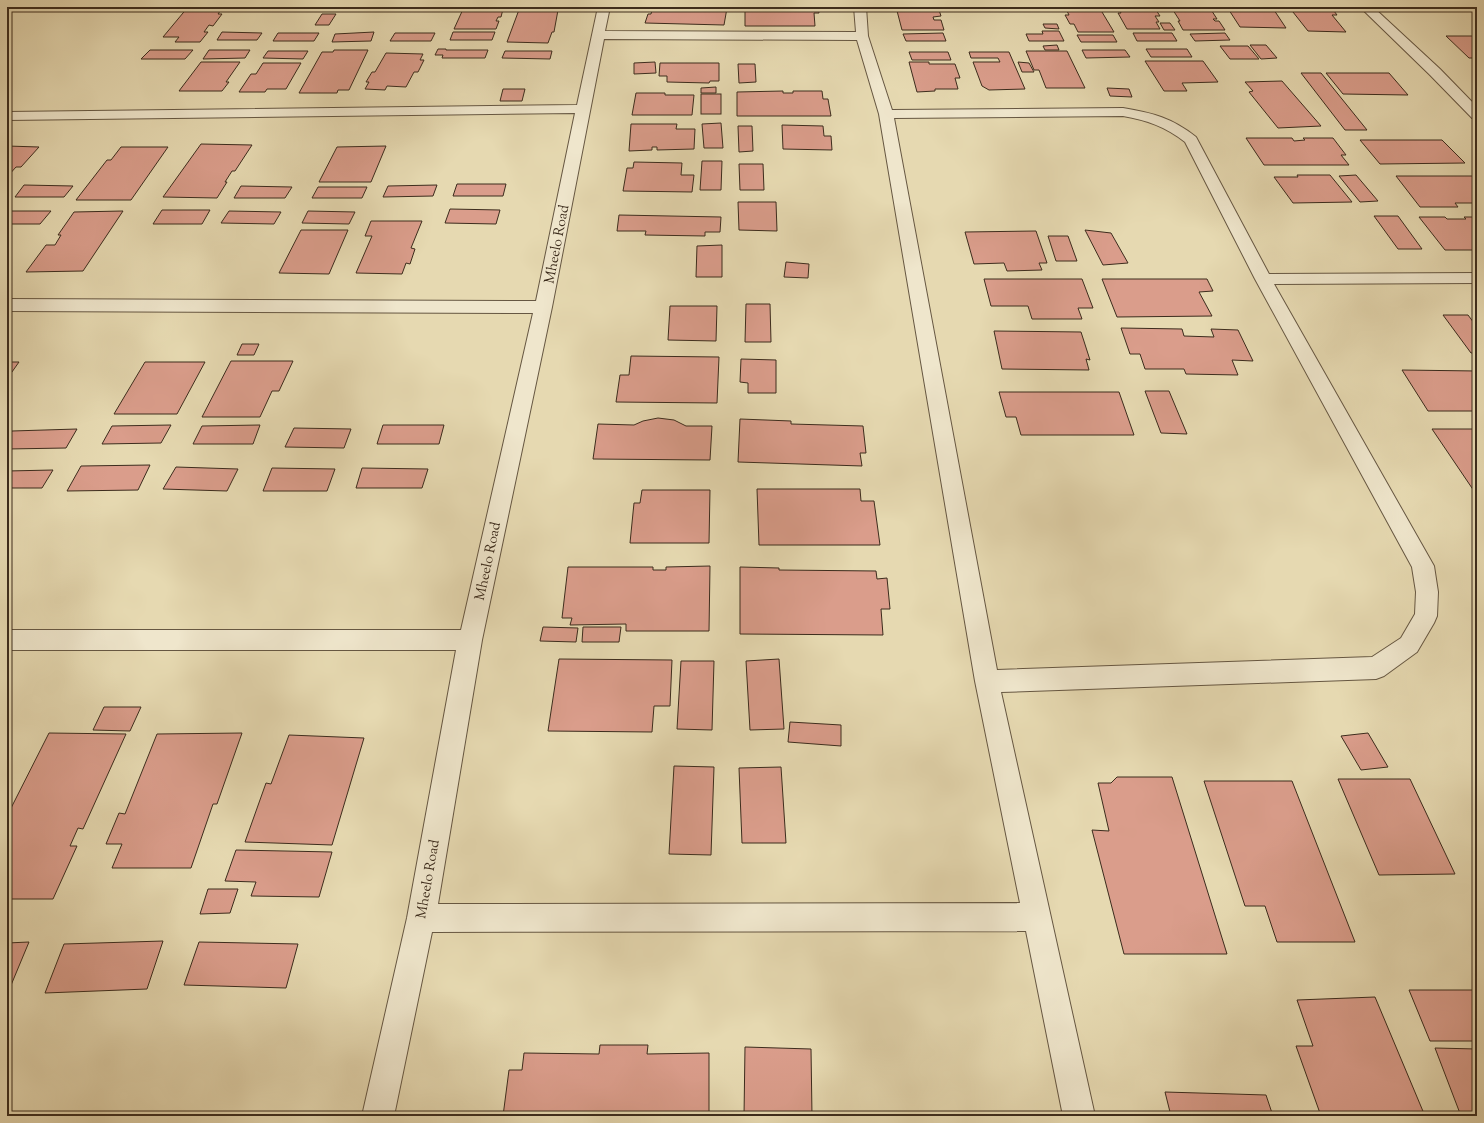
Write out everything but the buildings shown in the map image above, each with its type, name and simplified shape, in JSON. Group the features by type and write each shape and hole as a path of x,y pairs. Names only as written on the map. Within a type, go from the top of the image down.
{"street":[{"name":"Mheelo Road","path":"378,1116 421,918 470,640 543,307 604,7"},
{"path":"860,7 862,36 886,114 987,681 1079,1116"},
{"path":"1366,7 1436,72 1477,115"},
{"path":"599,35 862,36"},
{"path":"7,116 583,109"},
{"path":"886,114 1123,112 1154,117 1177,128 1191,140 1263,279 1423,566 1427,592 1426,616 1409,645 1376,668 987,681"},
{"path":"1263,279 1477,278"},
{"path":"7,305 543,307"},
{"path":"7,640 470,640"},
{"path":"421,918 1036,917"}]}
